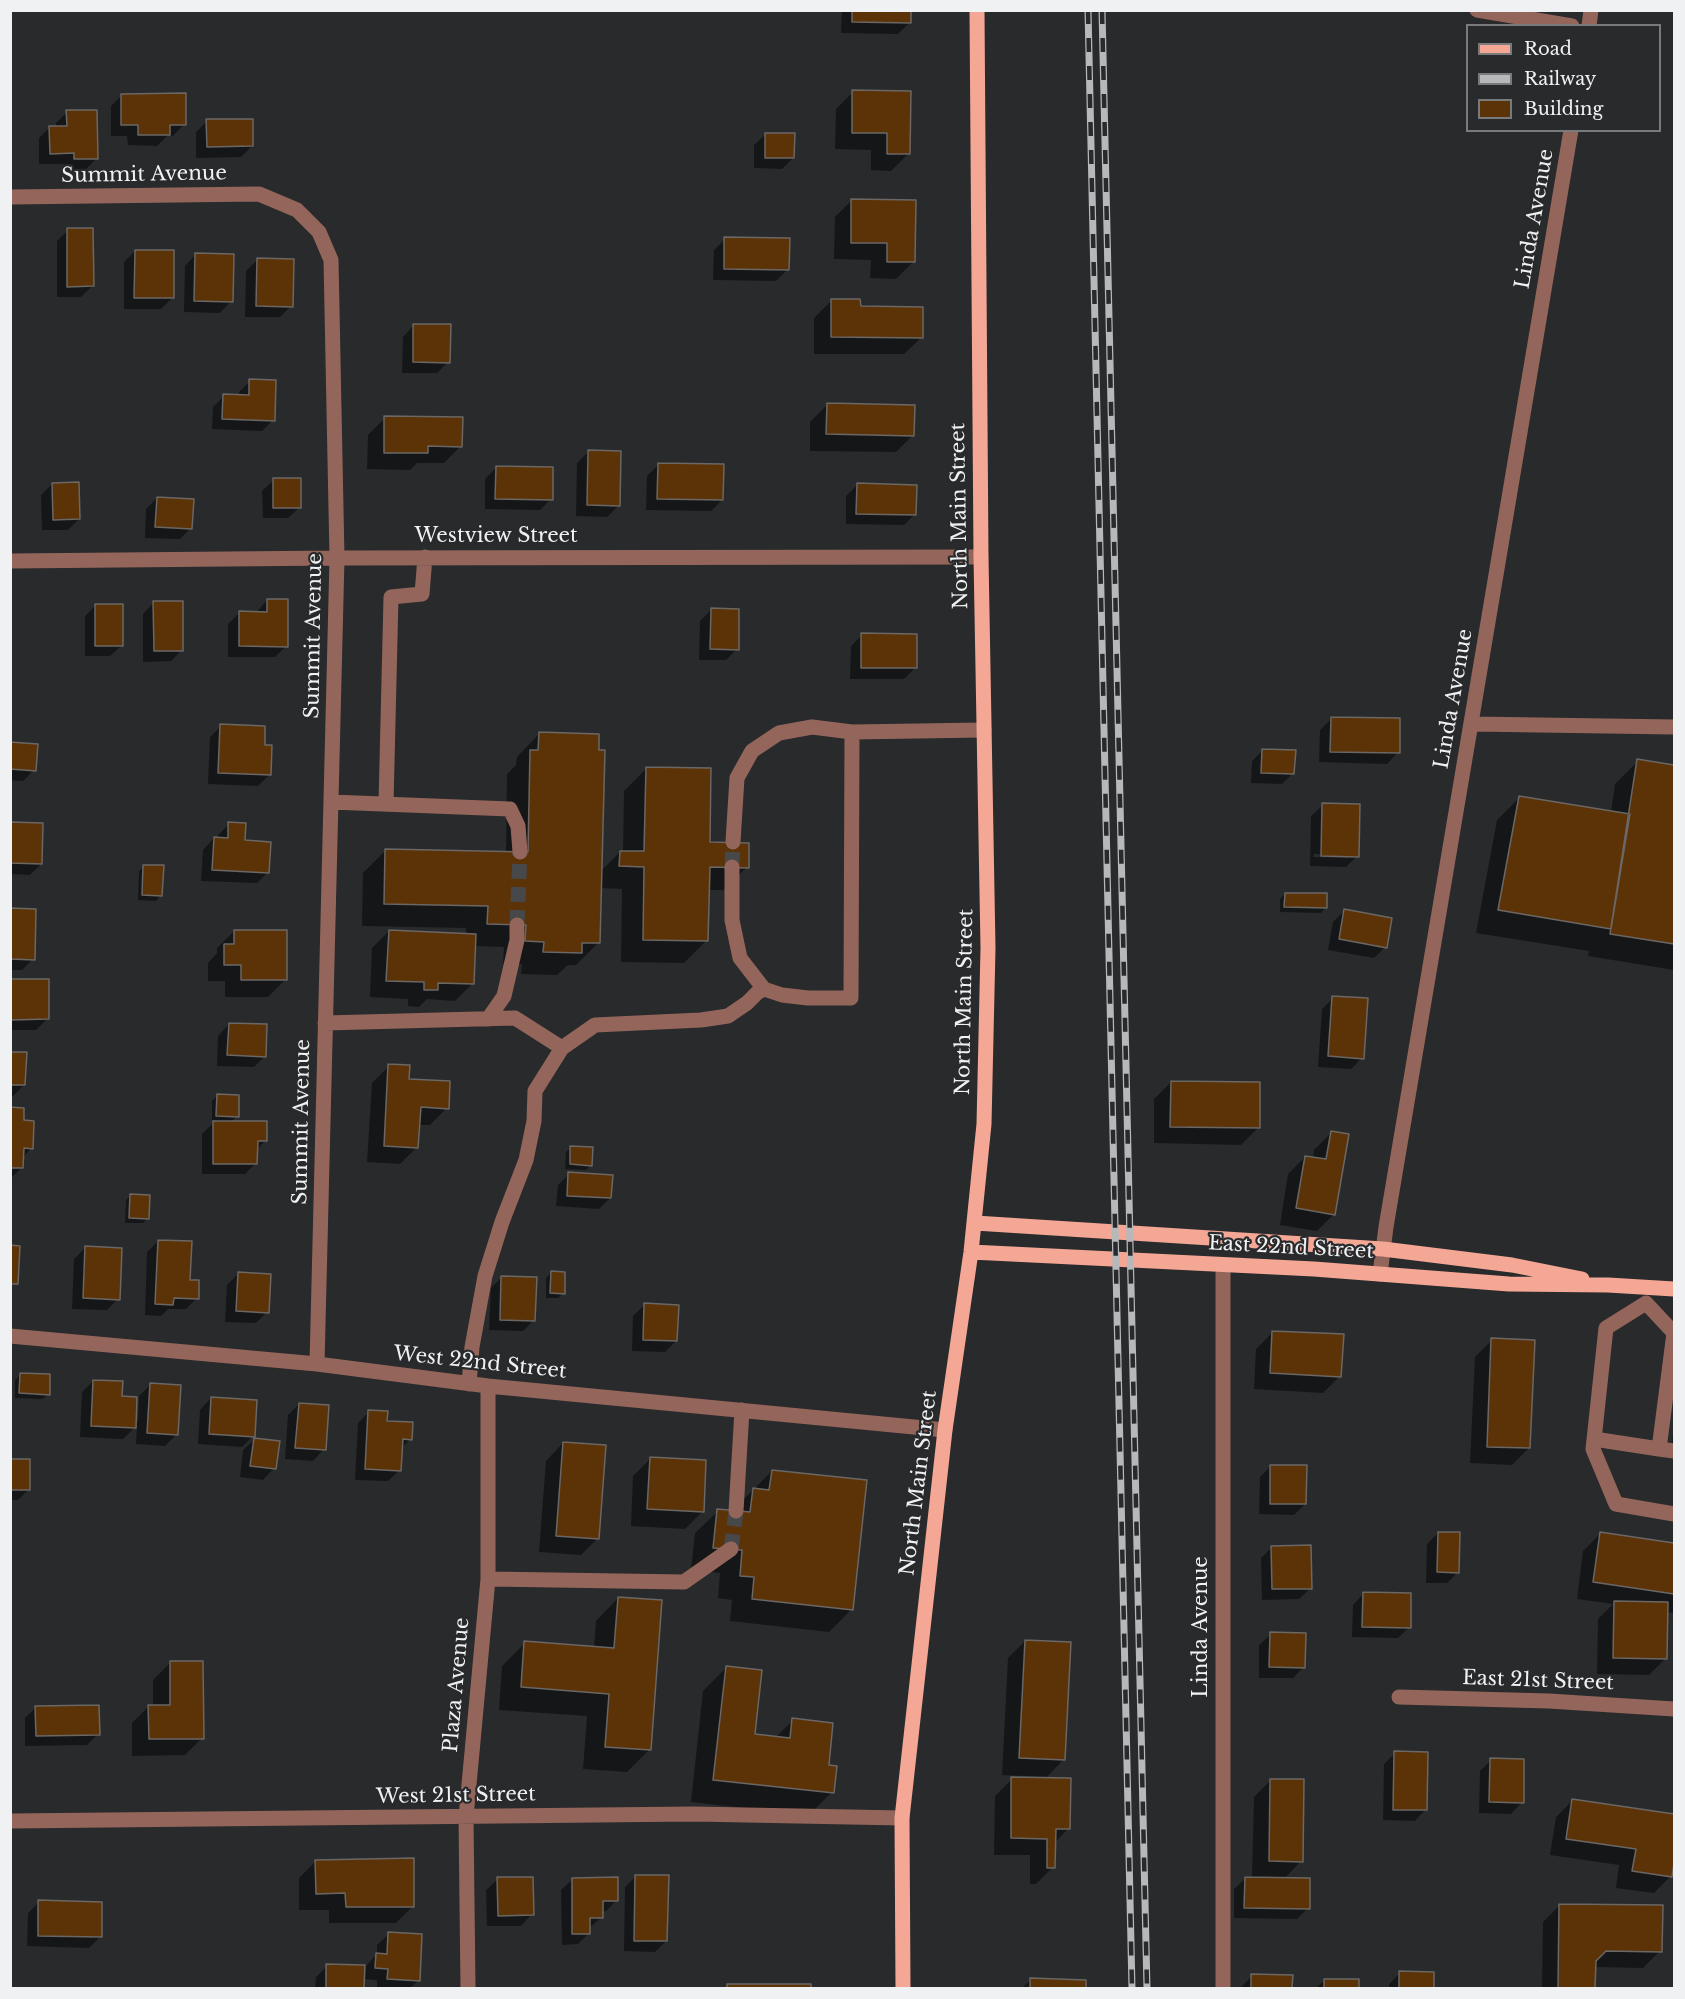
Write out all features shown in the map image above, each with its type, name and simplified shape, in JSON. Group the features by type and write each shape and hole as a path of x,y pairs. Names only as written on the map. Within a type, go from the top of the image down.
{"main road":[{"name":"North Main Street","path":"903,1989 902,1818 945,1430 975,1223 984,1124 988,960 981,557 977,10"},
{"name":"East 22nd Street","path":"975,1223 1383,1249 1512,1265 1647,1295 1674,1289"},
{"name":"East 22nd Street","path":"971,1252 1380,1274 1509,1284 1608,1285"}],"street":[{"path":"1477,10 1560,24"},
{"name":"Linda Avenue","path":"1380,1274 1571,132"},
{"name":"Summit Avenue","path":"10,197 259,194 297,210 319,232 331,260 337,558 317,1364"},
{"name":"Westview Street","path":"10,561 981,557"},
{"path":"386,804 391,597 422,594 425,558"},
{"path":"1472,724 1674,727"},
{"path":"733,842 737,778 752,751 779,734 812,727 852,732 984,730"},
{"path":"732,867 732,920 740,958 764,989 782,995 808,998 851,998 852,732"},
{"path":"331,802 510,810 518,826 520,852"},
{"path":"488,1019 504,996 517,940 518,925"},
{"path":"469,1384 472,1347 485,1276 502,1222 526,1160 534,1121 535,1091 562,1048 595,1024 701,1020 728,1016 764,989"},
{"path":"325,1023 515,1018 562,1048"},
{"name":"Linda Avenue","path":"1223,1265 1223,1989"},
{"path":"1659,1449 1674,1333 1647,1295 1606,1328 1593,1449 1616,1504 1674,1514"},
{"name":"West 22nd Street","path":"10,1336 317,1364 488,1386 945,1430"},
{"name":"Plaza Avenue","path":"468,1989 466,1817 488,1579 488,1386"},
{"path":"736,1511 742,1410"},
{"path":"1594,1439 1674,1451"},
{"path":"488,1579 684,1582 731,1550"},
{"name":"East 21st Street","path":"1399,1697 1549,1701 1674,1709"},
{"name":"West 21st Street","path":"10,1821 694,1814 902,1818"}],"building":[{"path":"852,10 911,10 911,23 852,22"},
{"path":"852,90 911,91 910,154 887,154 887,133 852,133"},
{"path":"186,93 186,125 170,125 170,135 138,135 138,125 121,125 121,94"},
{"path":"66,110 97,110 98,159 74,159 74,153 50,154 49,126 67,126"},
{"path":"206,119 253,119 253,146 207,147"},
{"path":"765,133 795,133 794,158 765,158"},
{"path":"851,199 916,200 915,262 887,262 887,243 851,243"},
{"path":"67,228 93,228 94,286 67,287"},
{"path":"724,237 790,238 789,270 724,269"},
{"path":"135,250 174,250 174,298 134,298"},
{"path":"195,253 234,254 233,302 194,301"},
{"path":"257,258 294,259 293,307 256,306"},
{"path":"831,299 860,299 861,306 923,307 923,338 831,337"},
{"path":"413,324 451,324 450,363 413,362"},
{"path":"249,379 276,380 275,421 222,419 223,394 249,395"},
{"path":"827,403 915,405 914,436 826,434"},
{"path":"384,416 463,417 462,447 428,446 428,453 384,453"},
{"path":"588,450 621,451 620,506 587,505"},
{"path":"658,463 724,464 723,500 657,499"},
{"path":"496,466 553,467 553,500 495,499"},
{"path":"273,478 301,478 301,508 273,508"},
{"path":"79,482 80,519 53,520 52,483"},
{"path":"857,483 917,485 916,515 856,514"},
{"path":"157,497 194,499 192,529 155,527"},
{"path":"267,599 288,599 288,647 239,646 239,611 267,612"},
{"path":"153,601 183,601 183,651 154,651"},
{"path":"95,604 123,604 123,646 95,646"},
{"path":"711,608 739,609 739,650 710,649"},
{"path":"861,633 917,634 917,668 861,668"},
{"path":"1331,717 1400,718 1400,753 1330,752"},
{"path":"220,724 265,726 265,745 272,745 271,775 218,773"},
{"path":"539,732 599,734 599,750 605,750 600,943 582,943 582,953 543,952 544,942 525,941 526,925 487,924 488,906 384,904 385,849 528,852 530,750 538,750"},
{"path":"10,742 38,744 36,771 10,769"},
{"path":"1262,749 1296,750 1294,774 1261,773"},
{"path":"1637,759 1674,765 1674,944 1610,934"},
{"path":"646,767 711,768 710,842 749,843 749,868 710,867 708,941 643,940 644,867 619,866 620,851 644,851"},
{"path":"1519,796 1630,814 1611,929 1498,910"},
{"path":"1322,803 1360,804 1359,857 1321,856"},
{"path":"10,822 43,823 42,864 10,863"},
{"path":"228,822 246,823 245,840 271,842 269,873 212,870 214,837 228,838"},
{"path":"143,865 164,865 162,896 142,895"},
{"path":"1285,893 1327,893 1327,908 1284,907"},
{"path":"10,908 36,909 35,960 10,959"},
{"path":"1344,909 1392,918 1387,948 1339,939"},
{"path":"234,930 287,930 287,980 241,980 241,965 224,965 224,944 234,944"},
{"path":"389,930 476,934 474,984 438,983 438,990 424,990 424,982 386,981"},
{"path":"10,979 49,979 49,1019 10,1020"},
{"path":"1332,996 1368,998 1364,1059 1328,1056"},
{"path":"229,1023 267,1024 266,1057 227,1055"},
{"path":"10,1052 27,1052 25,1085 10,1085"},
{"path":"388,1064 410,1065 409,1079 450,1081 449,1109 421,1107 418,1148 384,1146"},
{"path":"1171,1081 1260,1082 1260,1128 1170,1127"},
{"path":"217,1094 239,1095 239,1117 216,1116"},
{"path":"10,1107 24,1108 24,1120 34,1121 33,1149 24,1148 23,1168 10,1168"},
{"path":"213,1121 267,1121 267,1141 258,1141 257,1164 213,1164"},
{"path":"1331,1131 1349,1134 1335,1215 1296,1208 1305,1156 1326,1159"},
{"path":"570,1146 593,1147 592,1166 570,1164"},
{"path":"568,1172 613,1175 611,1198 567,1196"},
{"path":"130,1194 150,1195 149,1219 129,1218"},
{"path":"158,1240 192,1241 190,1280 199,1280 199,1299 174,1298 173,1305 155,1304"},
{"path":"10,1245 20,1246 18,1284 10,1284"},
{"path":"85,1246 122,1248 120,1300 83,1298"},
{"path":"551,1271 565,1272 565,1294 550,1293"},
{"path":"238,1272 271,1274 269,1313 236,1311"},
{"path":"501,1276 537,1277 535,1321 500,1320"},
{"path":"644,1303 679,1305 677,1341 643,1340"},
{"path":"1272,1331 1344,1334 1341,1377 1270,1373"},
{"path":"1491,1338 1535,1340 1530,1448 1487,1447"},
{"path":"20,1373 50,1374 50,1395 19,1393"},
{"path":"93,1380 123,1381 122,1396 137,1397 136,1428 91,1426"},
{"path":"150,1383 181,1385 178,1435 147,1433"},
{"path":"211,1397 257,1400 255,1437 209,1434"},
{"path":"299,1403 329,1405 326,1450 295,1448"},
{"path":"368,1410 388,1411 387,1421 413,1422 412,1440 403,1439 401,1471 365,1469"},
{"path":"254,1438 280,1441 276,1469 250,1466"},
{"path":"563,1442 606,1445 599,1539 556,1536"},
{"path":"650,1457 706,1460 704,1512 647,1509"},
{"path":"10,1459 30,1459 30,1490 10,1490"},
{"path":"1270,1465 1307,1465 1306,1504 1270,1504"},
{"path":"772,1470 867,1480 853,1610 752,1599 754,1577 740,1576 742,1550 713,1548 717,1509 750,1512 753,1488 769,1490"},
{"path":"1438,1532 1460,1532 1459,1573 1437,1572"},
{"path":"1600,1532 1674,1543 1674,1594 1593,1582"},
{"path":"1311,1545 1312,1589 1272,1589 1271,1546"},
{"path":"1363,1592 1411,1593 1411,1628 1362,1627"},
{"path":"618,1597 662,1600 651,1750 605,1747 609,1694 521,1687 524,1641 614,1648"},
{"path":"1614,1601 1668,1602 1667,1659 1613,1658"},
{"path":"1270,1632 1306,1633 1305,1668 1269,1667"},
{"path":"1025,1640 1071,1642 1065,1760 1019,1758"},
{"path":"170,1661 203,1661 204,1739 149,1739 148,1705 170,1705"},
{"path":"726,1666 762,1670 755,1734 790,1738 792,1718 833,1723 829,1765 837,1766 834,1793 713,1780"},
{"path":"99,1705 100,1735 36,1736 35,1706"},
{"path":"1394,1751 1428,1752 1427,1810 1393,1810"},
{"path":"1490,1758 1524,1759 1524,1803 1489,1802"},
{"path":"1011,1777 1071,1778 1070,1829 1056,1829 1055,1868 1047,1868 1047,1839 1011,1838"},
{"path":"1270,1779 1304,1779 1303,1862 1269,1861"},
{"path":"1572,1799 1674,1814 1672,1877 1632,1871 1636,1849 1566,1839"},
{"path":"414,1858 414,1907 346,1907 345,1893 316,1894 315,1860"},
{"path":"635,1875 669,1875 667,1941 634,1941"},
{"path":"497,1877 533,1877 534,1915 498,1916"},
{"path":"618,1877 618,1901 603,1901 603,1918 590,1918 590,1934 572,1934 572,1878"},
{"path":"1245,1877 1310,1878 1310,1909 1244,1908"},
{"path":"38,1900 102,1902 102,1937 38,1936"},
{"path":"1559,1904 1663,1905 1662,1952 1606,1951 1596,1961 1595,1988 1558,1988"},
{"path":"388,1932 422,1934 420,1981 387,1979 388,1969 375,1968 376,1953 387,1954"},
{"path":"326,1964 365,1965 364,1988 326,1988"},
{"path":"1399,1971 1434,1972 1434,1988 1399,1988"},
{"path":"1251,1974 1293,1975 1292,1988 1251,1988"},
{"path":"1030,1978 1086,1980 1086,1988 1030,1988"},
{"path":"1324,1979 1359,1979 1359,1988 1324,1988"},
{"path":"727,1984 811,1984 811,1988 727,1988"}],"tunnel":[{"path":"732,867 733,842"},
{"path":"517,925 520,852"},
{"path":"731,1549 736,1511"}],"railway":[{"path":"1088,10 1132,1988"},
{"path":"1102,10 1147,1988"}]}
